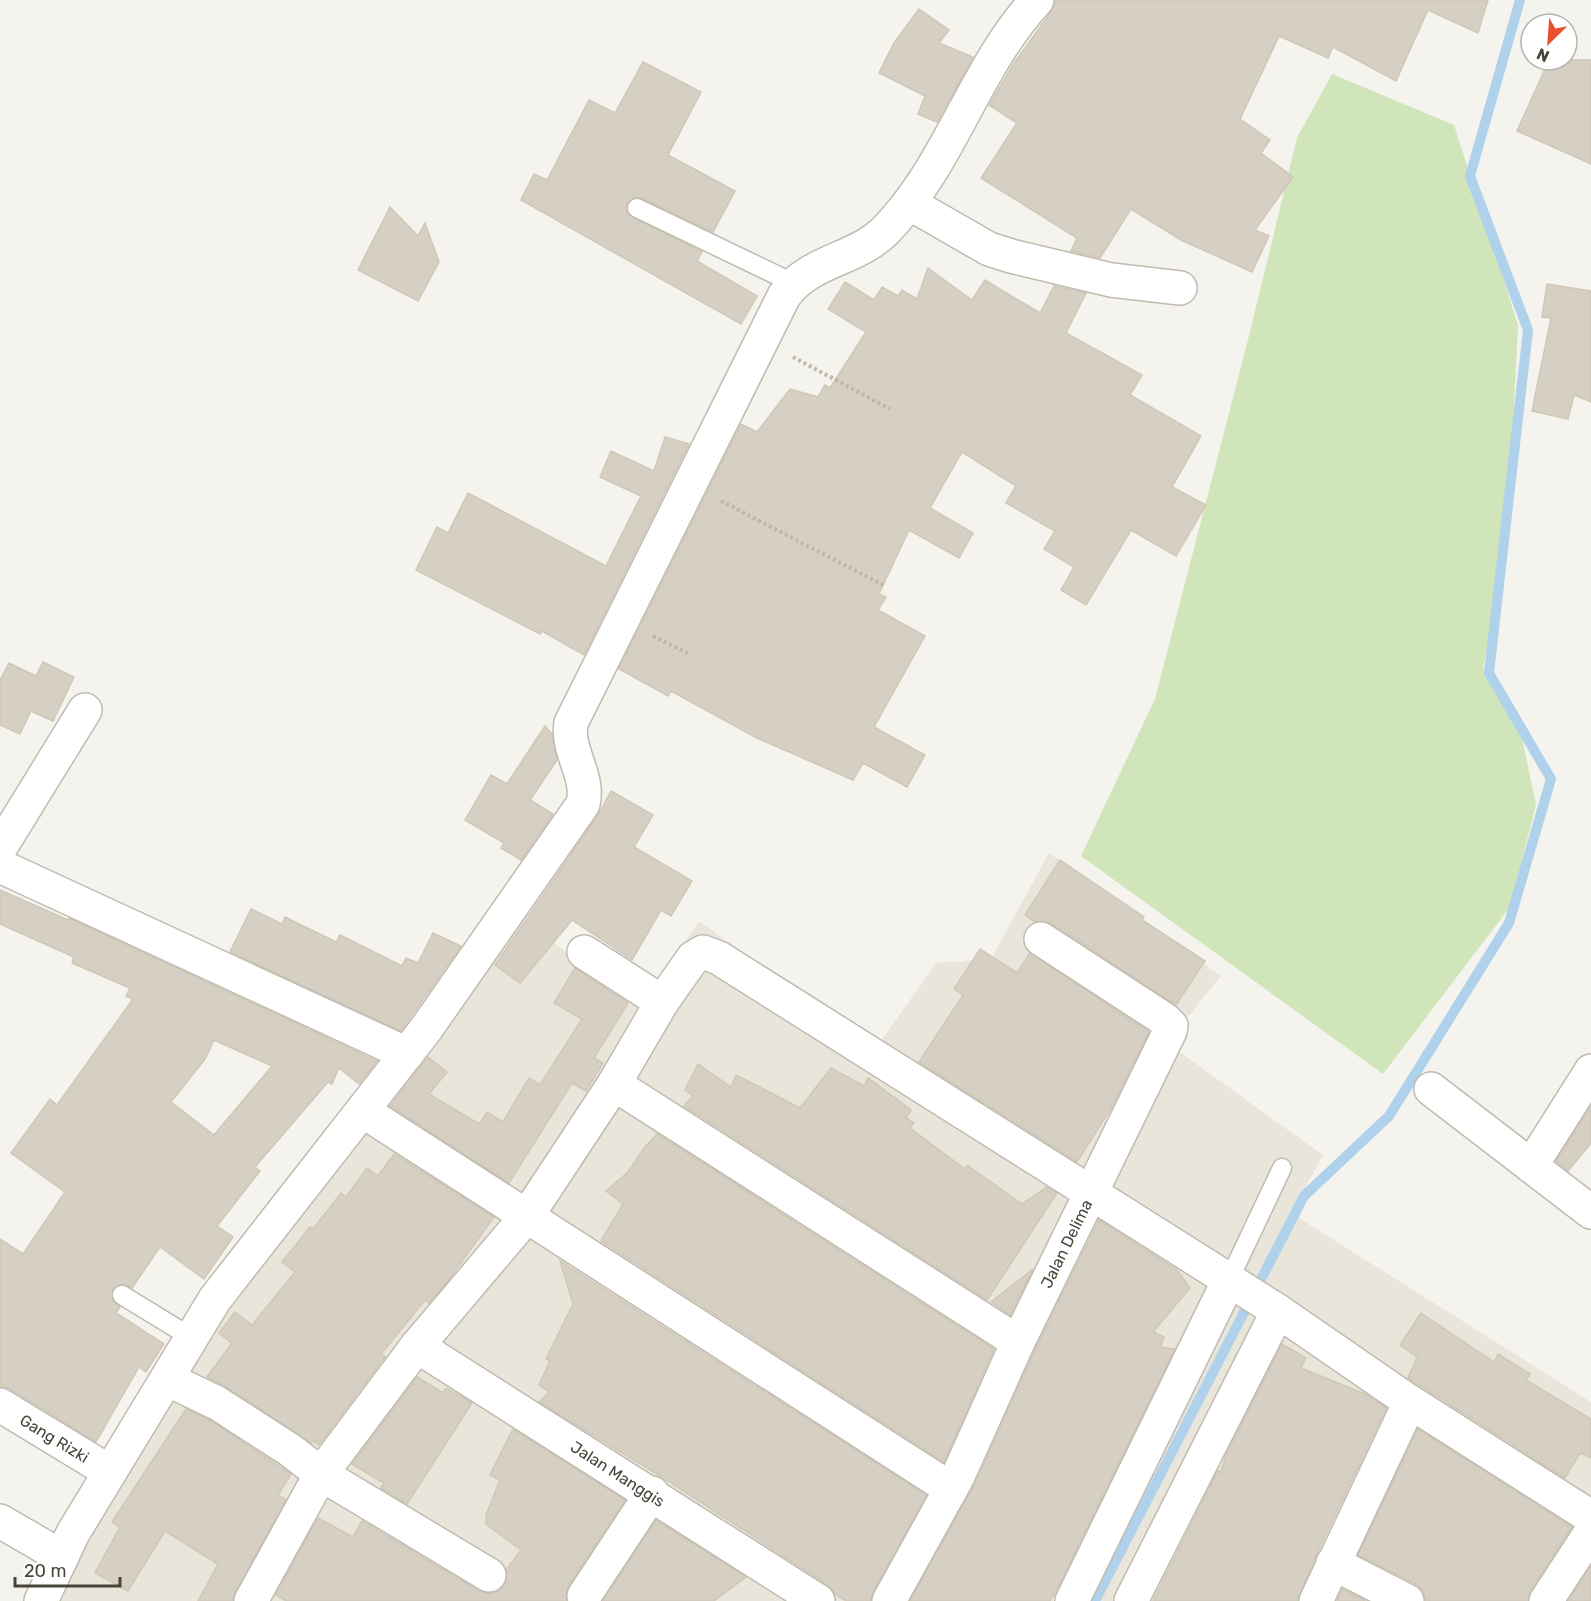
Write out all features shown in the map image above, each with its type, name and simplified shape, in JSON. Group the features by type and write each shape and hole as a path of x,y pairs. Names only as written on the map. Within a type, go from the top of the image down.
{"street":[{"path":"41,1601 73,1533 232,1275 407,1053 583,804 582,778 571,744 571,723 623,621 688,484 763,341 769,324 793,283 816,267 875,238 909,203 940,156 1004,42 1036,0"},
{"path":"909,203 989,249 1011,256 1111,280 1180,288"},
{"path":"0,848 85,710"},
{"path":"0,866 407,1053"},
{"name":"Jalan Delima","path":"889,1601 951,1489 1018,1342 1171,1026 1041,939"},
{"path":"584,952 662,1002"},
{"path":"251,1601 321,1474 417,1346 527,1216 614,1084 662,1002 693,958 703,952 719,958 1089,1194 1272,1307 1410,1402 1591,1517"},
{"path":"1531,1166 1591,1071"},
{"path":"614,1084 1018,1342"},
{"path":"1431,1089 1591,1212"},
{"path":"363,1111 951,1489"},
{"path":"1072,1601 1231,1281"},
{"path":"1131,1601 1272,1307"},
{"name":"Jalan Manggis","path":"417,1346 652,1493 818,1601"},
{"path":"167,1379 217,1403 290,1450 321,1474 489,1575"},
{"path":"1316,1601 1410,1402"},
{"name":"Gang Rizki","path":"0,1405 110,1472"},
{"path":"584,1596 652,1493"},
{"path":"0,1521 62,1557"},
{"path":"1546,1601 1591,1532"},
{"path":"1333,1563 1407,1601"}],"lane":[{"path":"637,208 793,283"},
{"path":"1231,1281 1281,1168"},
{"path":"122,1295 192,1338"}],"path":[{"path":"763,341 890,409"},
{"path":"688,484 885,586"},
{"path":"623,621 689,654"}],"shaded area":[{"path":"1049,853 1221,976 1167,1043 1323,1155 1291,1213 1591,1402 1591,1601 550,1601 489,1574 452,1601 31,1601 164,1366 502,908 643,1004 699,921 876,1048 936,963 991,959"}],"green space":[{"path":"1332,74 1454,125 1518,325 1507,546 1483,669 1521,733 1536,805 1510,907 1383,1074 1081,856 1155,699 1250,332 1297,138"}],"building":[{"path":"1055,0 1488,0 1478,33 1428,10 1396,81 1333,47 1328,58 1279,36 1240,119 1270,140 1261,153 1293,177 1255,230 1269,236 1252,272 1181,240 1131,209 1100,258 1071,251 1077,238 981,178 1017,123 989,105 1014,63 1051,12"},
{"path":"919,9 949,30 939,43 973,57 937,122 918,114 925,96 879,73 894,43"},
{"path":"1579,60 1591,60 1591,164 1517,131 1544,72 1579,72"},
{"path":"643,62 701,92 668,155 735,191 713,232 641,198 636,197 627,203 627,214 702,252 697,261 757,296 741,324 521,200 534,174 547,180 589,100 615,113"},
{"path":"390,207 418,236 425,223 439,262 418,301 358,270"},
{"path":"928,268 972,300 985,280 1040,313 1054,286 1086,293 1066,333 1142,375 1130,395 1201,436 1172,487 1206,505 1176,556 1131,530 1086,605 1061,590 1074,567 1044,549 1055,531 1006,503 1016,486 962,452 930,508 973,533 959,558 909,530 879,594 886,597 878,610 925,636 874,727 925,755 907,787 863,763 853,780 757,738 671,691 668,696 619,669 741,424 757,432 790,389 818,397 825,385 830,388 866,332 828,309 845,282 874,300 882,287 898,296 902,290 917,299"},
{"path":"1547,284 1591,291 1591,402 1574,395 1568,419 1532,411 1551,318 1542,317"},
{"path":"665,437 689,444 584,655 542,631 540,634 416,570 437,527 448,533 468,493 606,566 641,496 600,477 611,451 654,471"},
{"path":"43,662 74,677 53,721 31,711 20,734 0,725 0,680 9,663 36,676"},
{"path":"545,726 552,734 557,760 530,800 553,814 521,860 501,848 504,843 465,820 491,775 507,784"},
{"path":"611,791 653,815 634,847 692,881 671,916 661,910 632,960 572,920 520,983 495,965 598,815"},
{"path":"1060,860 1144,917 1142,920 1205,961 1176,1005 1051,923 1035,922 1025,915"},
{"path":"0,890 68,920 69,918 377,1061 359,1084 339,1068 332,1084 328,1082 255,1167 260,1171 217,1226 233,1237 204,1279 160,1247 132,1288 122,1284 113,1289 112,1300 120,1307 116,1313 164,1344 146,1372 139,1367 96,1442 10,1389 0,1386 0,1239 23,1254 65,1192 11,1153 50,1099 57,1105 133,999 126,996 130,988 72,963 74,957 0,924","holes":["214,1040 272,1066 214,1135 171,1102 205,1059"]},
{"path":"251,909 282,924 285,917 336,942 340,935 402,966 406,958 418,963 433,933 461,946 401,1031 230,952"},
{"path":"980,949 1017,973 1030,953 1149,1032 1110,1110 1077,1162 919,1062 963,995 954,989"},
{"path":"575,968 628,1003 594,1058 603,1063 586,1091 572,1083 509,1183 390,1106 428,1057 447,1072 429,1094 479,1124 487,1112 503,1122 529,1078 540,1085 582,1019 554,1003"},
{"path":"698,1064 731,1087 736,1075 800,1108 831,1068 864,1086 868,1078 911,1110 906,1118 914,1123 910,1128 965,1169 967,1165 1022,1204 1047,1187 1057,1193 987,1300 684,1106 693,1096 685,1090"},
{"path":"1591,1106 1591,1143 1568,1171 1556,1161"},
{"path":"657,1134 994,1349 944,1462 601,1241 623,1204 606,1191 628,1172 644,1148"},
{"path":"394,1154 494,1217 447,1282 429,1303 425,1300 381,1354 385,1357 319,1445 313,1441 311,1443 227,1387 207,1377 232,1343 219,1333 235,1312 252,1325 295,1272 282,1262 310,1227 313,1229 341,1193 346,1197 367,1168 378,1176"},
{"path":"1099,1220 1177,1270 1190,1288 1153,1332 1164,1337 1160,1347 1175,1349 1057,1589 1050,1601 910,1601 975,1484 1035,1350"},
{"path":"560,1261 926,1495 870,1601 846,1601 835,1594 828,1585 662,1477 539,1402 549,1392 539,1385 550,1361 546,1359 573,1304"},
{"path":"1033,1269 1010,1315 991,1302"},
{"path":"1421,1313 1494,1362 1498,1354 1530,1374 1526,1380 1591,1419 1591,1458 1580,1453 1565,1478 1408,1378 1417,1357 1400,1345"},
{"path":"1282,1344 1306,1358 1301,1368 1367,1395 1386,1408 1316,1555 1298,1601 1153,1601 1218,1471 1221,1472 1226,1455"},
{"path":"417,1377 443,1393 446,1388 472,1403 407,1504 381,1488 384,1483 352,1464"},
{"path":"186,1409 208,1419 291,1474 278,1495 286,1500 232,1601 198,1601 218,1564 165,1531 128,1591 95,1573 120,1527 112,1522"},
{"path":"513,1429 625,1500 568,1586 566,1601 286,1601 276,1595 318,1518 353,1537 362,1521 479,1591 489,1594 499,1591 505,1584 506,1570 521,1550 486,1524 486,1515 500,1480 490,1475"},
{"path":"1418,1429 1572,1527 1530,1591 1527,1601 1426,1601 1423,1591 1416,1584 1358,1555"},
{"path":"656,1520 746,1577 714,1601 603,1601"},
{"path":"1591,1566 1591,1601 1568,1601"},
{"path":"1342,1589 1366,1601 1337,1601"}],"waterway":[{"path":"1095,1601 1304,1196 1389,1116 1509,923 1551,779 1489,673 1528,330 1470,176 1520,0"}]}
